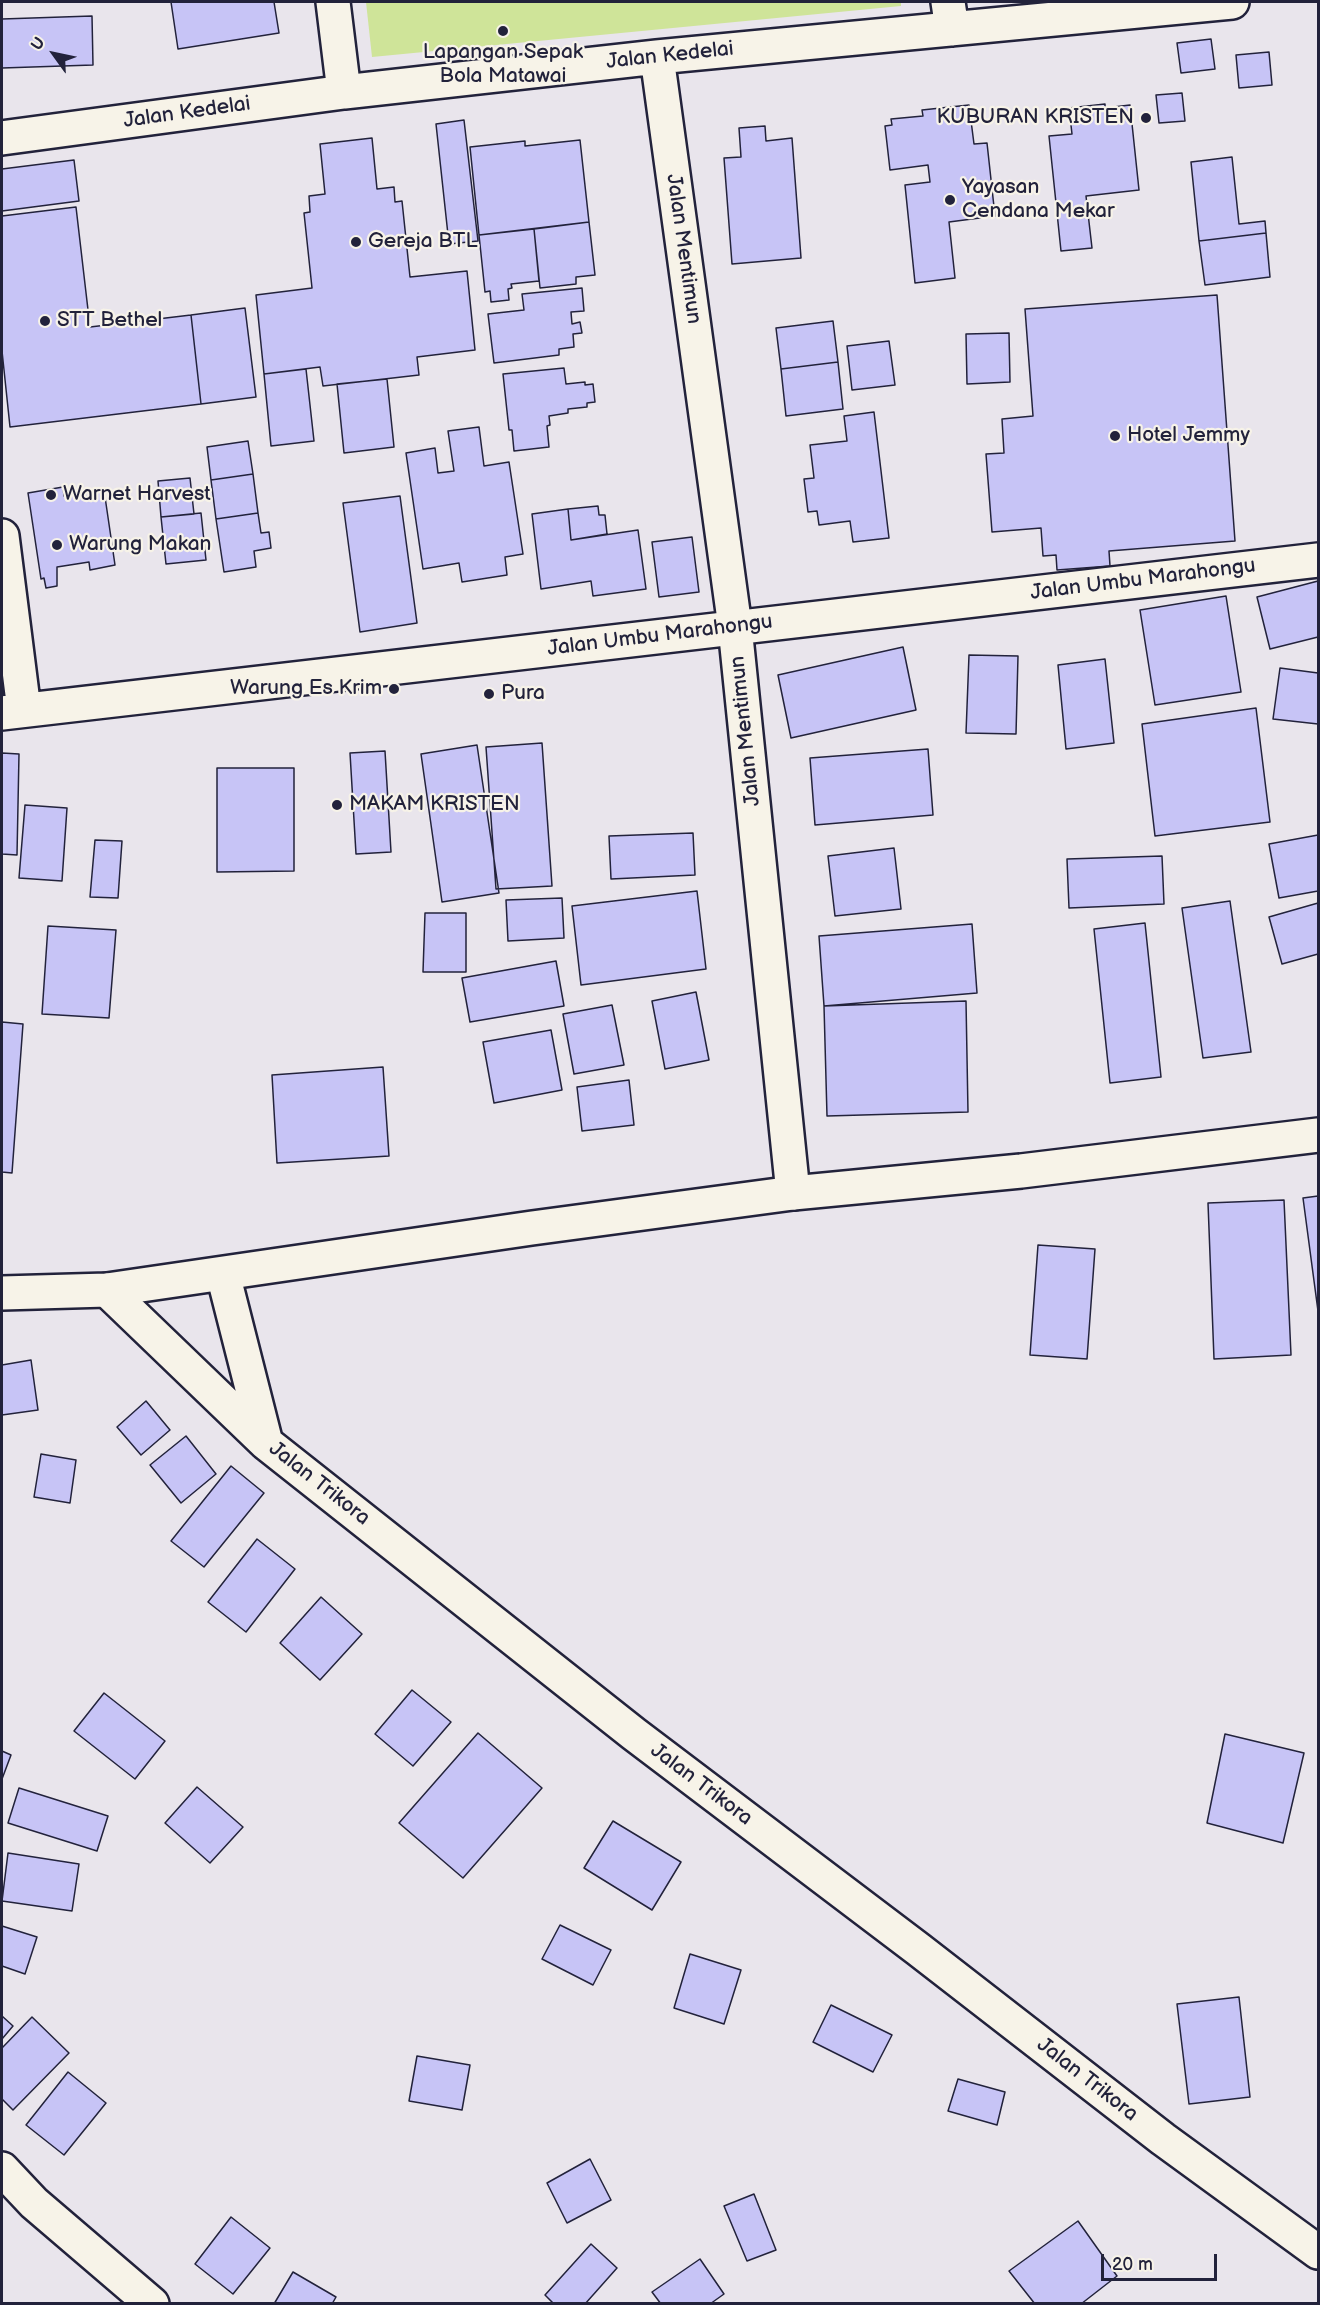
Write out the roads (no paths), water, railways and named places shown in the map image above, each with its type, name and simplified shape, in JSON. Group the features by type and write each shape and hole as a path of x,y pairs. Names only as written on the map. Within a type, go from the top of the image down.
{"street":[{"path":"333,2 344,92"},
{"name":"Jalan Kedelai","path":"2,138 344,92 657,57 950,15 1232,2"},
{"name":"Jalan Mentimun","path":"657,57 735,627 793,1193"},
{"path":"2,536 13,712"},
{"name":"Jalan Umbu Marahongu","path":"13,712 1318,560"},
{"path":"2,1293 107,1290 532,1228 793,1193 1021,1171 1318,1136"},
{"path":"223,1274 266,1443"},
{"name":"Jalan Trikora","path":"107,1290 266,1443 634,1734 927,1956 1163,2139 1318,2252"},
{"path":"2,2169 43,2210 152,2304"}],"place":[{"name":"Lapangan Sepak Bola Matawai","path":"503,31"},
{"name":"KUBURAN KRISTEN","path":"1146,118"},
{"name":"Yayasan Cendana Mekar","path":"950,200"},
{"name":"Gereja BTL","path":"356,242"},
{"name":"STT Bethel","path":"45,321"},
{"name":"Hotel Jemmy","path":"1115,436"},
{"name":"Warnet Harvest","path":"51,495"},
{"name":"Warung Makan","path":"57,545"},
{"name":"Warung Es Krim","path":"394,689"},
{"name":"Pura","path":"489,694"},
{"name":"MAKAM KRISTEN","path":"337,805"}]}
